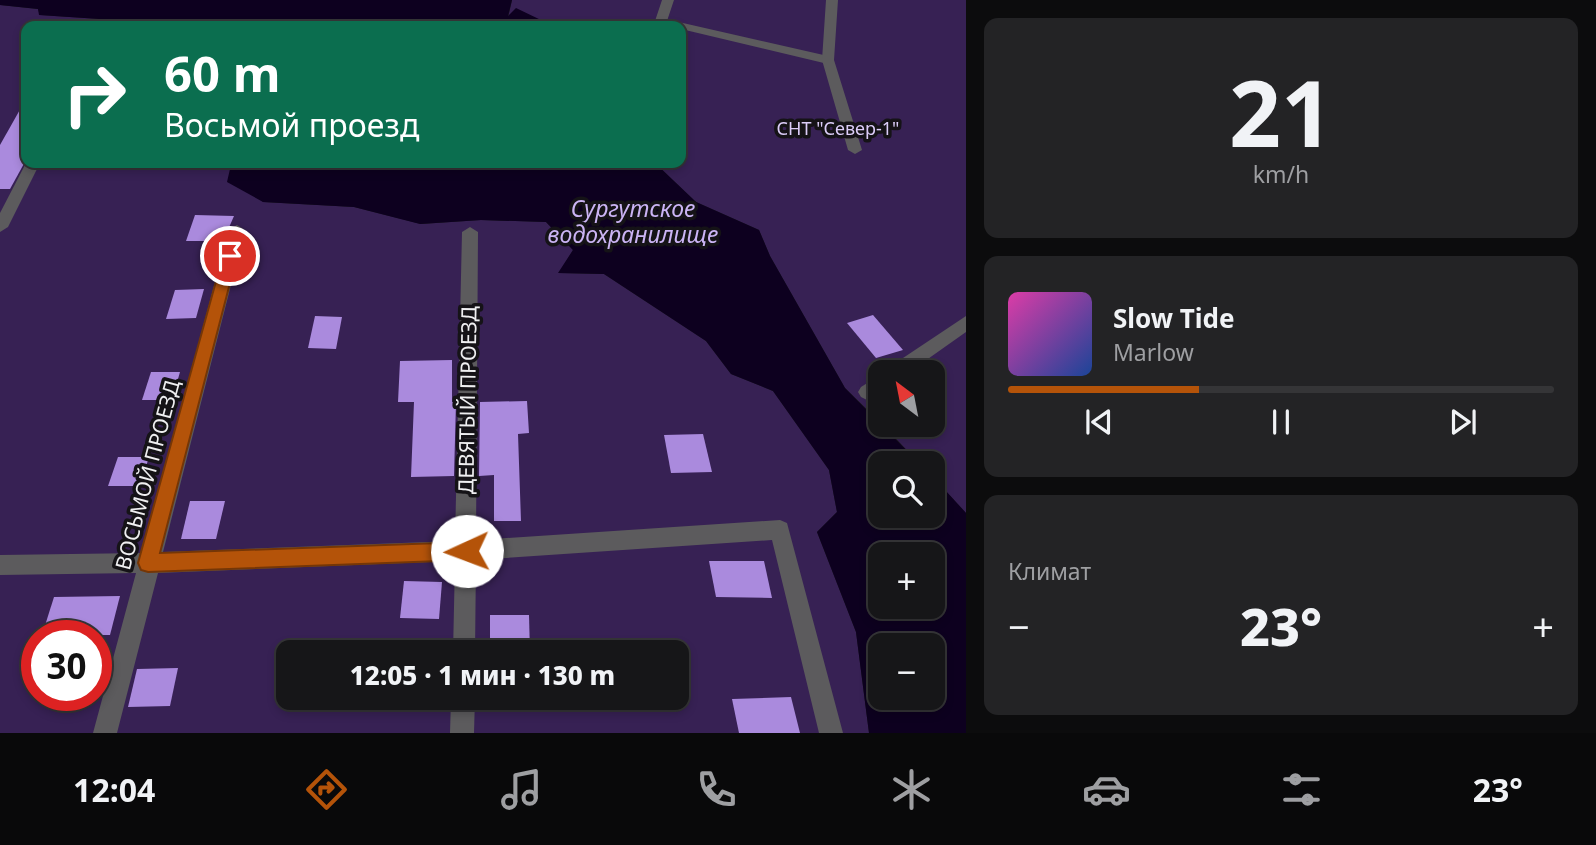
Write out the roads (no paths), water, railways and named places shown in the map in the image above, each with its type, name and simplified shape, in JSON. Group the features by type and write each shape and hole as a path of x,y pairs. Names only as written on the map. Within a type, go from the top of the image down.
{"street":[{"path":"662,21 667,0"},
{"path":"832,0 828,60 855,150"},
{"path":"686,27 828,60"},
{"path":"0,227 30,168"},
{"name":"ВОСЬМОЙ ПРОЕЗД","path":"105,733 237,230"},
{"name":"ДЕВЯТЫЙ ПРОЕЗД","path":"464,640 470,232"},
{"path":"913,360 966,323"},
{"path":"0,565 148,563 467,551 780,530 831,733"},
{"path":"462,733 463,710"}],"water":[{"path":"0,0 512,0 508,16 516,8 543,21 104,21 39,15 38,9 0,5"},
{"name":"Сургутское водохранилище","path":"214,168 660,168 696,202 759,230 770,256 845,388 868,411 868,438 894,438 907,451 868,451 868,528 945,528 945,490 966,513 966,733 869,733 856,632 817,532 837,512 829,470 773,391 731,374 706,341 604,274 558,273 573,250 546,222 481,220 420,224 354,207 263,202 227,182 230,169"}],"park label":[{"name":"СНТ \"Север-1\"","path":"838,129"}]}
